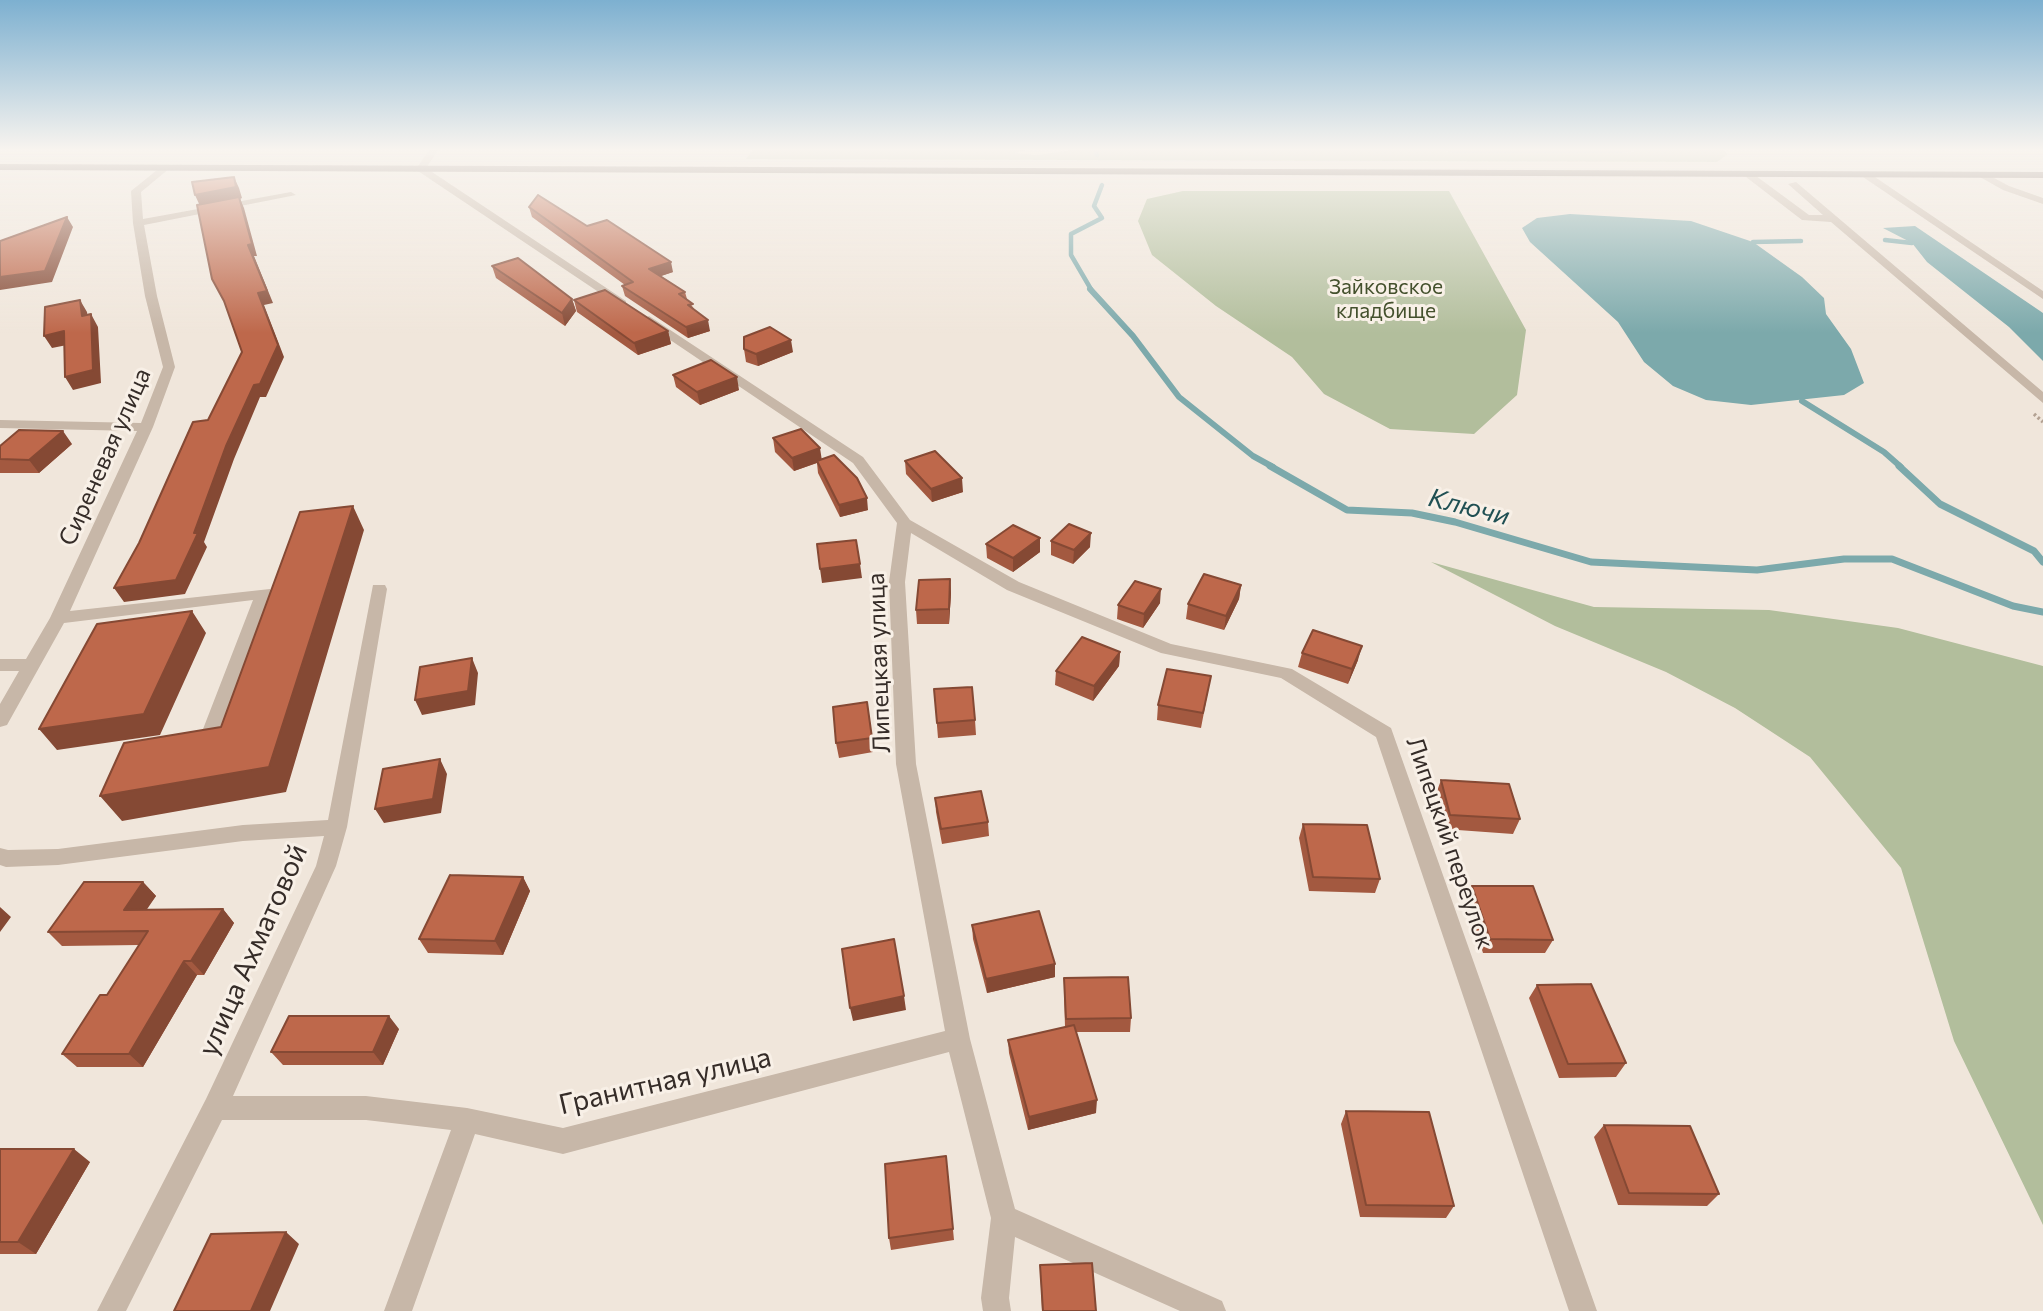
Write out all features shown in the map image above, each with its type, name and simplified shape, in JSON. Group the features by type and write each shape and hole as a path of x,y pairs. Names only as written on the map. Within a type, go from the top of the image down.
{"street":[{"name":"Сиреневая улица","path":"0,720 58,618 146,427 169,367 151,296 137,210"},
{"path":"138,223 208,210"},
{"path":"483,210 858,460 905,523"},
{"path":"1796,210 1806,218 1837,219"},
{"path":"1826,210 2043,400"},
{"path":"1917,210 2043,296"},
{"path":"0,424 146,427"},
{"name":"Липецкая улица","path":"905,523 897,582 906,764 958,1039 1004,1218 995,1298 997,1311"},
{"name":"Липецкий переулок","path":"905,523 1013,586 1167,649 1286,673 1384,733 1583,1311"},
{"name":"улица Ахматовой","path":"111,1311 215,1108 326,866 337,827 379,589"},
{"path":"58,618 264,593 207,742"},
{"path":"0,665 30,665"},
{"path":"0,856 6,859 58,857 243,833 337,827"},
{"name":"Гранитная улица","path":"215,1108 366,1108 467,1120 563,1141 958,1039"},
{"path":"398,1311 467,1120"},
{"path":"1004,1218 1212,1311"}],"path":[{"path":"2025,406 2043,422"}],"green space":[{"name":"Зайковское кладбище","path":"1142,210 1460,210 1526,330 1517,395 1474,434 1390,429 1324,394 1292,357 1216,306 1152,255 1138,221"},
{"path":"1431,562 1594,607 1769,610 1898,628 2043,666 2043,1225 1954,1041 1901,868 1810,757 1735,708 1666,672 1555,626"}],"water":[{"path":"1570,214 1691,221 1753,242 1802,277 1824,298 1826,314 1851,349 1864,383 1844,395 1751,405 1706,400 1673,386 1644,362 1618,322 1530,242 1522,228 1537,218"},
{"path":"1915,226 2043,313 2043,361 2009,327 1927,262 1912,243 1883,228"}],"building":[{"path":"198,210 243,210 252,244 248,245 267,291 258,293 278,345 260,384 254,385 226,446 194,533 198,533 176,580 114,588 139,543 193,422 208,420 242,352 224,301 212,279"},
{"path":"533,210 562,210 587,226 607,220 671,262 649,269 685,292 679,294 693,304 688,305 708,320 686,327 622,286 633,282"},
{"path":"67,217 45,271 0,277 0,241"},
{"path":"518,258 572,299 562,313 492,266"},
{"path":"605,290 668,331 634,343 574,300"},
{"path":"80,300 82,316 91,314 93,370 65,377 64,331 44,336 45,307"},
{"path":"770,327 791,340 756,354 744,349 744,337"},
{"path":"711,360 737,377 697,392 673,375"},
{"path":"801,429 820,448 792,458 773,438"},
{"path":"19,430 63,431 29,460 0,459 0,446"},
{"path":"935,451 962,478 931,489 905,461"},
{"path":"834,455 857,478 867,498 839,505 817,461"},
{"path":"353,506 269,767 100,796 124,743 221,727 300,512"},
{"path":"1069,524 1091,533 1074,550 1051,541"},
{"path":"1013,525 1040,538 1013,558 986,544"},
{"path":"856,540 860,564 820,569 817,544"},
{"path":"1204,574 1241,585 1226,616 1188,604"},
{"path":"950,579 949,609 916,610 919,580"},
{"path":"1135,581 1161,589 1144,614 1118,605"},
{"path":"192,611 144,714 39,729 97,624"},
{"path":"1313,630 1362,646 1352,669 1302,653"},
{"path":"1082,637 1120,652 1094,686 1056,671"},
{"path":"472,658 468,691 415,700 420,667"},
{"path":"1167,669 1211,676 1203,713 1158,705"},
{"path":"972,687 975,720 937,723 934,689"},
{"path":"867,702 872,738 836,743 833,707"},
{"path":"440,759 433,799 375,809 383,769"},
{"path":"1441,780 1509,784 1520,819 1450,815"},
{"path":"981,791 988,822 941,829 935,798"},
{"path":"1303,824 1367,825 1380,879 1313,877"},
{"path":"450,875 523,877 495,941 419,939"},
{"path":"84,882 143,882 124,910 223,909 191,961 184,961 129,1054 62,1054 100,995 107,995 148,931 48,932"},
{"path":"1472,886 1533,886 1553,940 1490,939"},
{"path":"1039,911 1055,964 986,979 972,925"},
{"path":"894,939 904,996 850,1008 842,949"},
{"path":"1128,977 1131,1018 1066,1019 1064,978"},
{"path":"1591,984 1626,1063 1568,1064 1537,985"},
{"path":"289,1016 389,1016 373,1052 271,1052"},
{"path":"1074,1025 1097,1100 1029,1117 1008,1040"},
{"path":"1346,1111 1429,1112 1454,1206 1366,1205"},
{"path":"1604,1125 1690,1126 1719,1194 1629,1193"},
{"path":"0,1149 74,1149 18,1242 0,1242"},
{"path":"946,1156 953,1229 889,1238 885,1164"},
{"path":"286,1232 251,1311 174,1311 211,1234"},
{"path":"1092,1263 1096,1311 1043,1311 1040,1265"}],"waterway":[{"name":"Ключи","path":"1092,291 1071,255 1071,234 1102,218 1097,210"},
{"path":"1885,240 1912,243"},
{"path":"1753,242 1801,241"},
{"name":"Ключи","path":"1090,289 1133,336 1179,397 1253,456 1273,467"},
{"path":"1802,401 1884,452 1901,467"},
{"name":"Ключи","path":"1270,466 1347,510 1412,513 1455,522 1591,562 1757,570 1844,559 1892,559 2013,606 2043,612"},
{"path":"1899,466 1940,504 2034,551 2043,562"}]}
